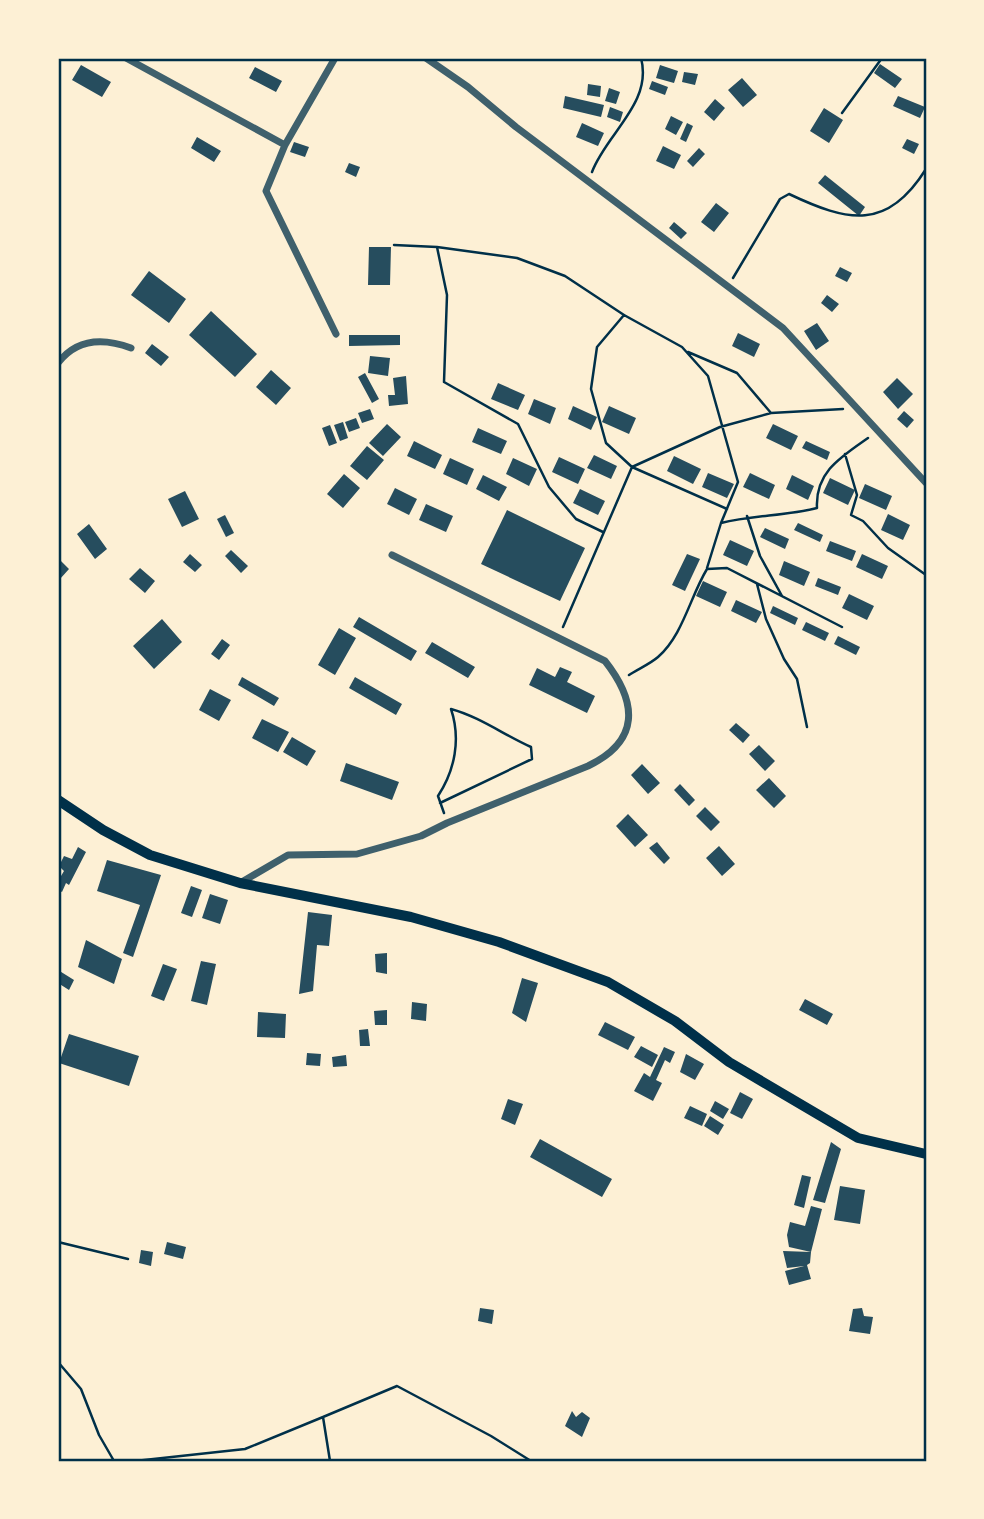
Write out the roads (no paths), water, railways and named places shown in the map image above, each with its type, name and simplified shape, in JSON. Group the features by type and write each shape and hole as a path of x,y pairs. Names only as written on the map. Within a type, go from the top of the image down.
{"main road":[{"path":"58,800 150,855 240,883 411,917 499,942 608,982 675,1021 729,1062 858,1138 926,1154"}],"street":[{"path":"126,58 285,145"},
{"path":"335,58 285,145 266,191 336,334"},
{"path":"426,58 468,87 516,127 783,328 857,409 880,430 926,483"},
{"path":"58,362 64,354 86,342 114,342 131,348"},
{"path":"240,883 288,855 357,854 421,836 608,756 621,744 627,729 627,701 620,680 605,661 559,635 392,555"}]}
